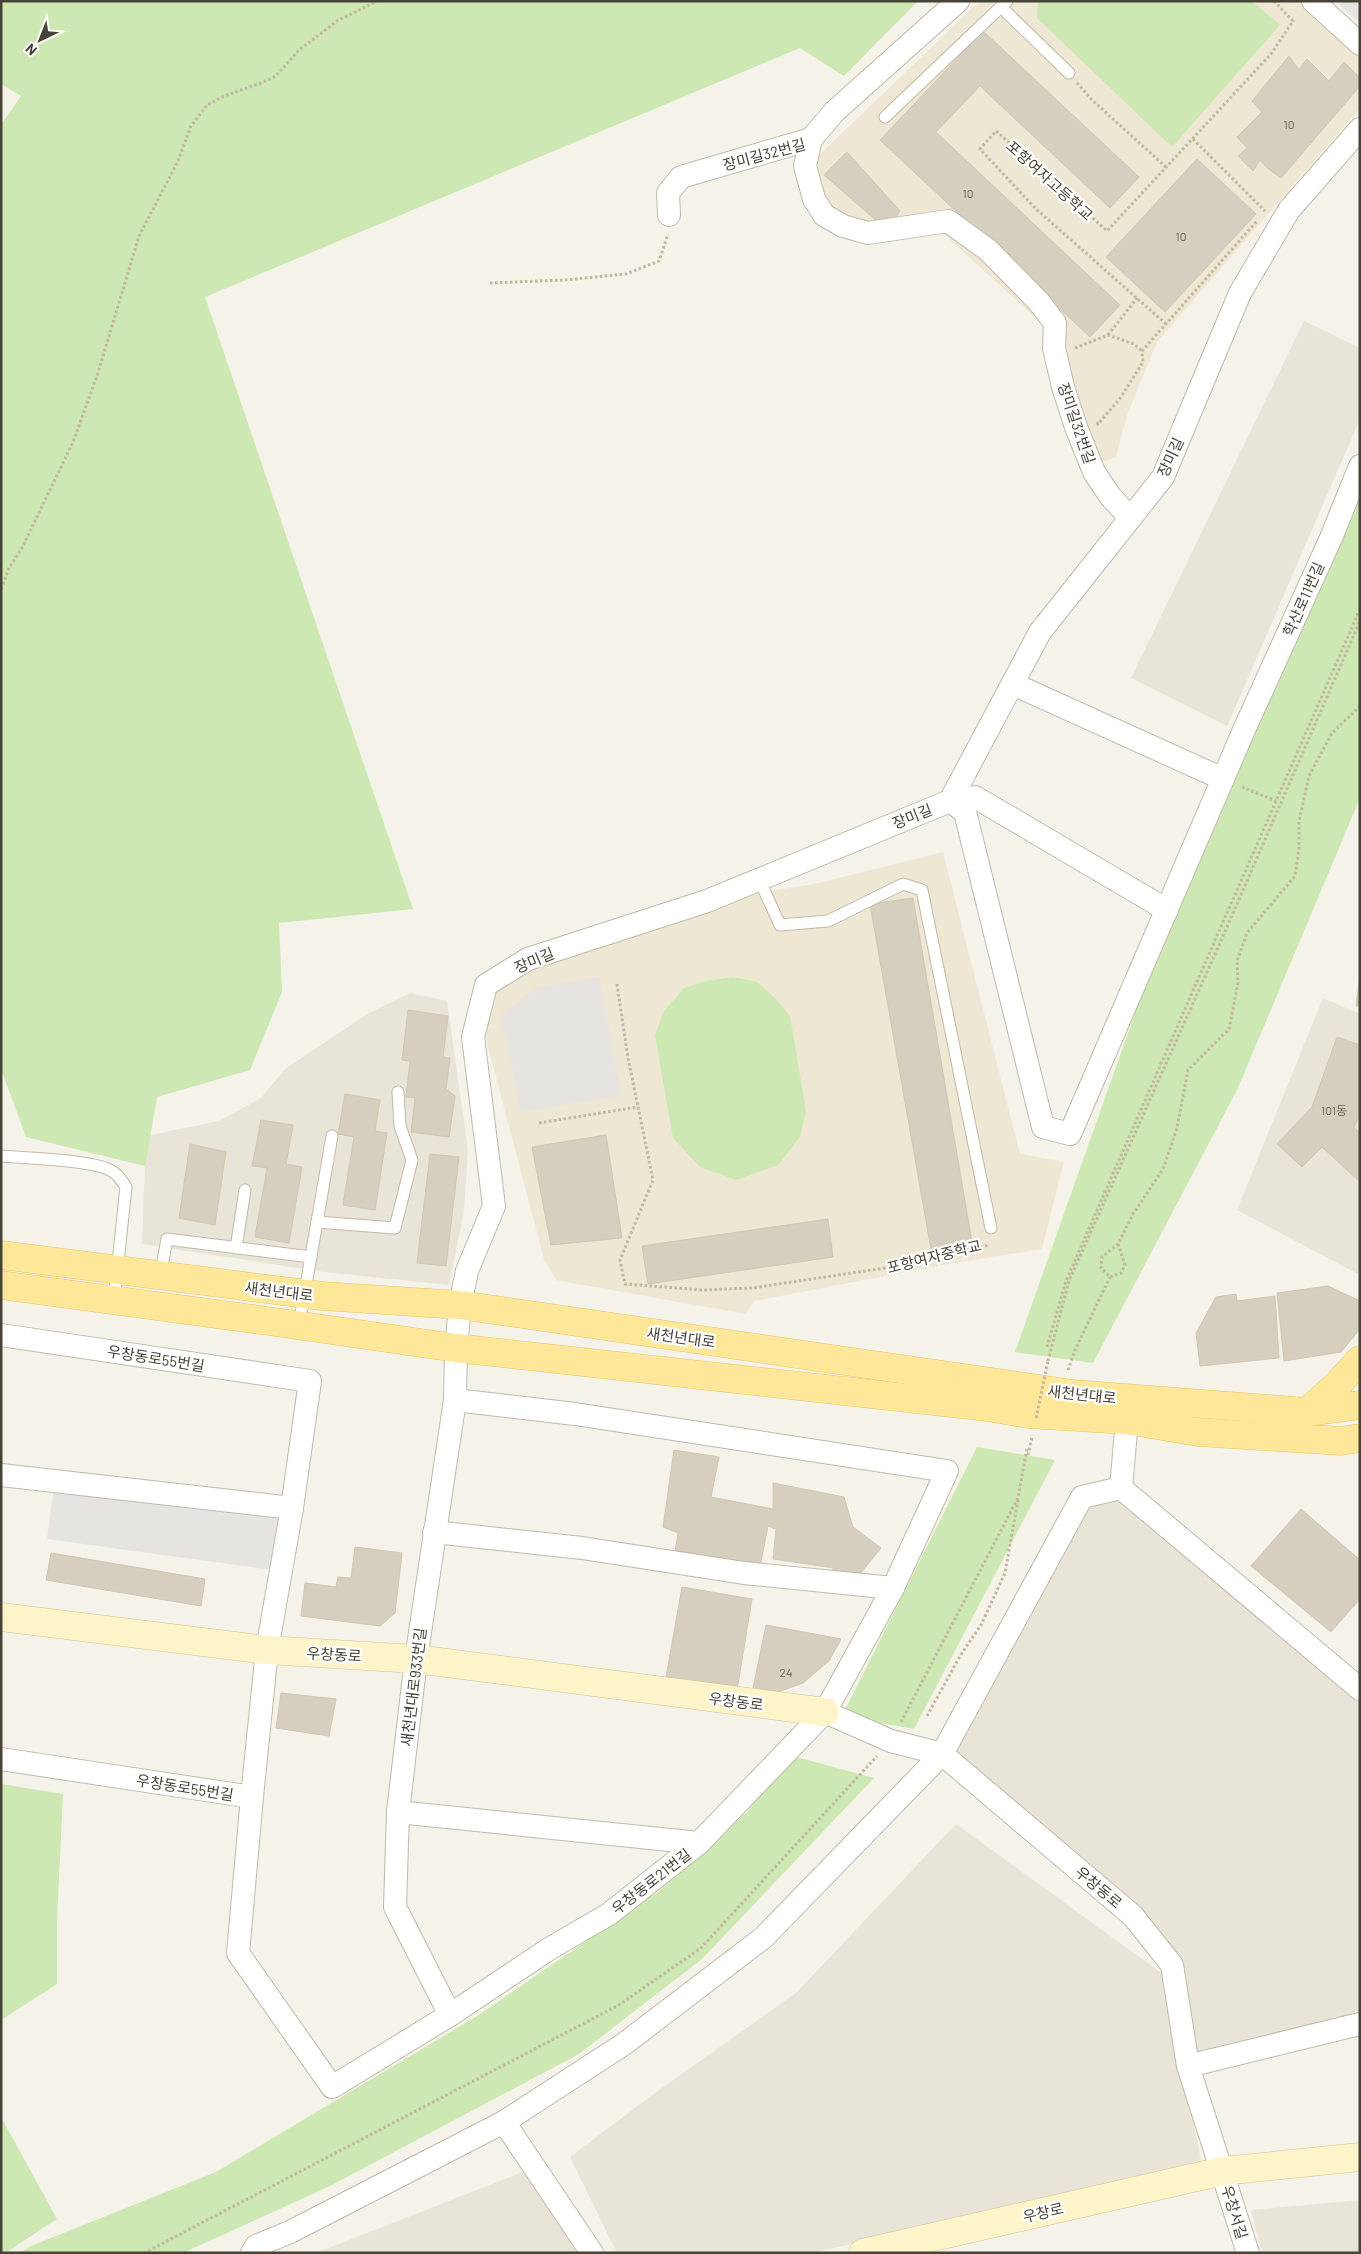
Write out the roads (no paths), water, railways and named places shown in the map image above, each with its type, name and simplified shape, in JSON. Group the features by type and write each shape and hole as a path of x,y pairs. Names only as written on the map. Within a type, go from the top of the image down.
{"main road":[{"name":"새천년대로","path":"1,1255 304,1293 460,1305 1073,1394 1307,1412 1360,1404"},
{"name":"새천년대로","path":"1,1285 456,1348 988,1407 1028,1414 1127,1420 1198,1432 1354,1443"},
{"path":"1307,1412 1337,1385 1360,1360"},
{"name":"우창동로","path":"1,1617 267,1650 416,1659 825,1712"},
{"name":"우창로","path":"863,2253 1222,2171 1360,2157"}],"street":[{"path":"811,139 835,111 958,1"},
{"path":"1313,1 1360,44"},
{"name":"장미길","path":"456,1348 460,1305 467,1271 494,1206 473,1037 486,985 528,959 707,901 950,801 1040,632 1163,477 1240,293 1290,210 1360,129"},
{"name":"장미길32번길","path":"668,216 668,193 681,177 811,139 805,166 814,198 824,215 843,226 868,233 948,221 988,250 1039,302 1055,323 1054,348 1063,387 1076,428 1090,463 1110,496 1130,518"},
{"name":"학산로11번길","path":"950,801 965,812 1042,1127 1070,1134 1360,466"},
{"path":"1013,684 1223,779"},
{"path":"950,801 975,797 1167,910"},
{"name":"우창동로55번길","path":"1,1335 310,1381 292,1508 267,1650 252,1797 1,1760"},
{"name":"새천년대로933번길","path":"450,2014 396,1907 398,1812 416,1659 455,1400 456,1348"},
{"name":"우창동로21번길","path":"252,1797 238,1952 332,2087 450,2014 549,1949 609,1914 699,1843 825,1712 893,1588 947,1471 575,1414 455,1400"},
{"path":"1121,1488 1127,1420"},
{"path":"1,1475 292,1508"},
{"path":"1121,1488 1360,1690"},
{"path":"252,2253 256,2246 290,2232 504,2122 624,2044 763,1938 942,1754 1082,1497 1121,1488"},
{"path":"434,1532 582,1548 744,1573 893,1588"},
{"name":"우창동로","path":"825,1712 891,1741 942,1754 1134,1916 1172,1965 1188,2066 1222,2171"},
{"path":"398,1812 699,1843"},
{"path":"1188,2066 1360,2024"},
{"path":"504,2122 592,2253"},
{"name":"우창서길","path":"1222,2171 1248,2253"}],"lane":[{"path":"885,117 1004,4 1069,73"},
{"name":"포항여자중학교","path":"759,880 780,925 828,921 903,884 922,890 991,1228"},
{"path":"317,1222 394,1228 412,1160 400,1126 398,1092"},
{"path":"299,1325 332,1136"},
{"path":"1,1156 94,1165 109,1169 119,1176 126,1187 114,1300"},
{"path":"236,1248 245,1190"},
{"path":"160,1276 167,1239 311,1257"}]}
